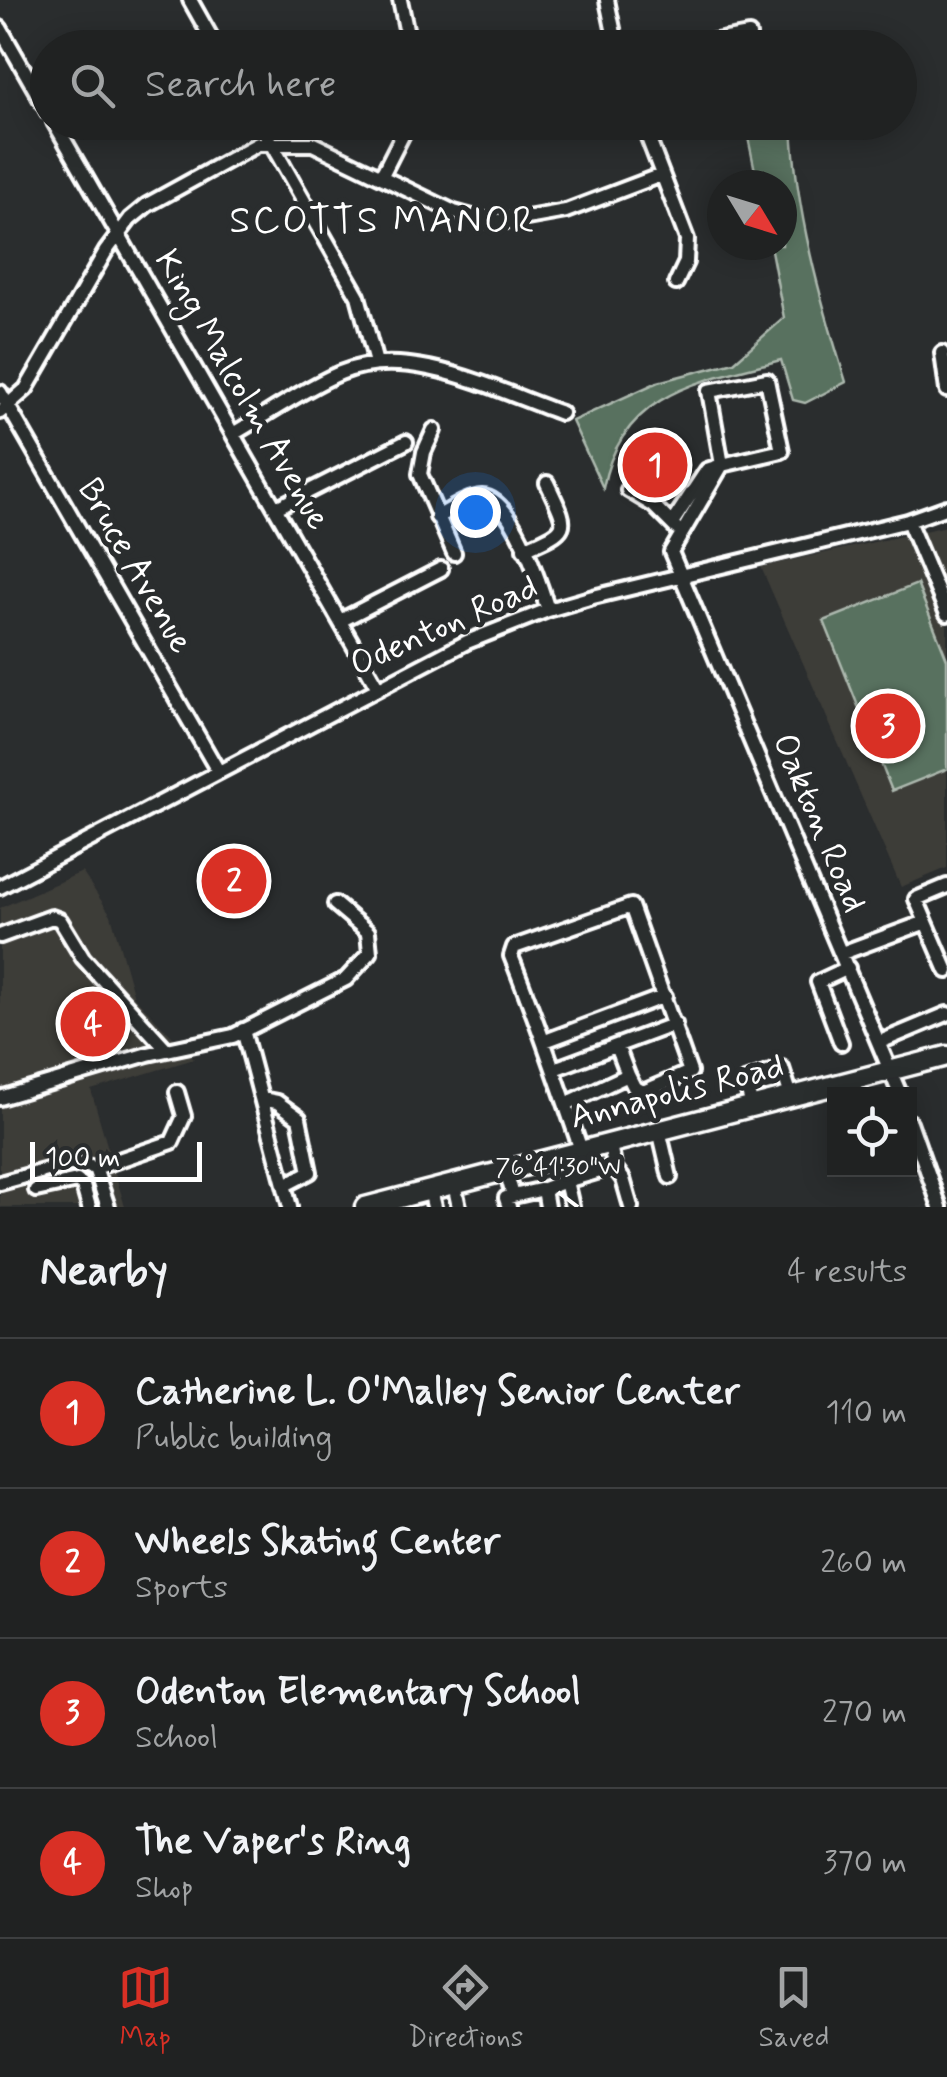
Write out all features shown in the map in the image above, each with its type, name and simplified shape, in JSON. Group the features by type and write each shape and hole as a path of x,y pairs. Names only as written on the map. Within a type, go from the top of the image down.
{"main road":[{"name":"Annapolis Road","path":"365,1207 432,1198 454,1184 947,1056"}],"street":[{"path":"190,0 206,30"},
{"path":"400,0 406,30"},
{"path":"608,0 614,30"},
{"path":"0,28 30,80"},
{"name":"King Malcolm Avenue","path":"64,140 378,688"},
{"path":"269,140 358,296 376,363"},
{"path":"381,177 400,140"},
{"path":"648,140 686,240 686,262 676,283"},
{"path":"4,410 26,389 117,234 148,205 258,144 313,144 454,212 483,220 566,211 661,175"},
{"path":"942,353 947,390"},
{"path":"233,434 340,373 376,363 421,365 562,413"},
{"path":"679,578 671,552 676,528 722,465 782,451 768,380 709,391 722,465"},
{"name":"Bruce Avenue","path":"0,392 4,410 218,771"},
{"path":"434,430 420,474 454,554"},
{"path":"276,508 406,442"},
{"path":"524,549 559,534 564,527 547,484"},
{"path":"628,490 653,505 676,528"},
{"path":"438,517 482,497 494,499 505,508 548,610"},
{"name":"Odenton Road","path":"0,888 468,642 548,610 908,521 947,507"},
{"path":"908,521 947,614"},
{"path":"340,621 441,569"},
{"name":"Oakton Road","path":"679,578 897,1087"},
{"path":"947,905 944,887 916,900 947,971"},
{"path":"0,1098 244,1030 346,980 370,953 368,932 335,904"},
{"path":"582,1150 511,956 514,947 631,906 690,1072 643,1092 634,1087 617,1046"},
{"path":"0,936 52,917 60,920 83,958 166,1050"},
{"path":"842,954 926,922"},
{"path":"841,1043 818,982 848,968"},
{"path":"545,1041 665,996"},
{"path":"880,1042 947,1014"},
{"path":"554,1069 675,1024"},
{"path":"244,1030 290,1207"},
{"path":"752,1106 745,1081 782,1068 791,1096"},
{"path":"566,1104 628,1075"},
{"path":"0,1183 73,1163 95,1168 177,1137 184,1116 177,1092"},
{"path":"262,1099 277,1102 299,1118 310,1172 284,1185"},
{"path":"660,1130 670,1177"},
{"path":"917,1142 940,1207"},
{"path":"610,1143 614,1167 624,1179 630,1207"},
{"path":"506,1170 511,1202 614,1167"},
{"path":"95,1168 108,1207"},
{"path":"36,1190 78,1181 89,1207"},
{"path":"566,1181 572,1207"},
{"path":"454,1184 458,1207"},
{"path":"544,1189 548,1207"}],"shaded area":[{"path":"947,526 947,868 901,887 761,567"},
{"path":"82,872 111,915 134,997 194,1059 91,1090 125,1207 0,1207 0,908"}],"green space":[{"path":"749,140 793,140 796,170 755,170"},
{"path":"797,180 818,287 846,382 805,403 793,400 781,360 694,384 646,411 627,430 612,456 603,488 572,421 658,382 734,362 784,318 773,260 797,260"},
{"path":"917,584 947,659 947,769 892,791 824,621"}],"place":[{"name":"Catherine L. O'Malley Senior Center","path":"655,465"},
{"name":"Odenton Elementary School","path":"888,726"},
{"name":"Wheels Skating Center","path":"234,881"},
{"name":"The Vaper's Ring","path":"93,1024"}],"district":[{"name":"SCOTTS MANOR","path":"383,221"}]}
